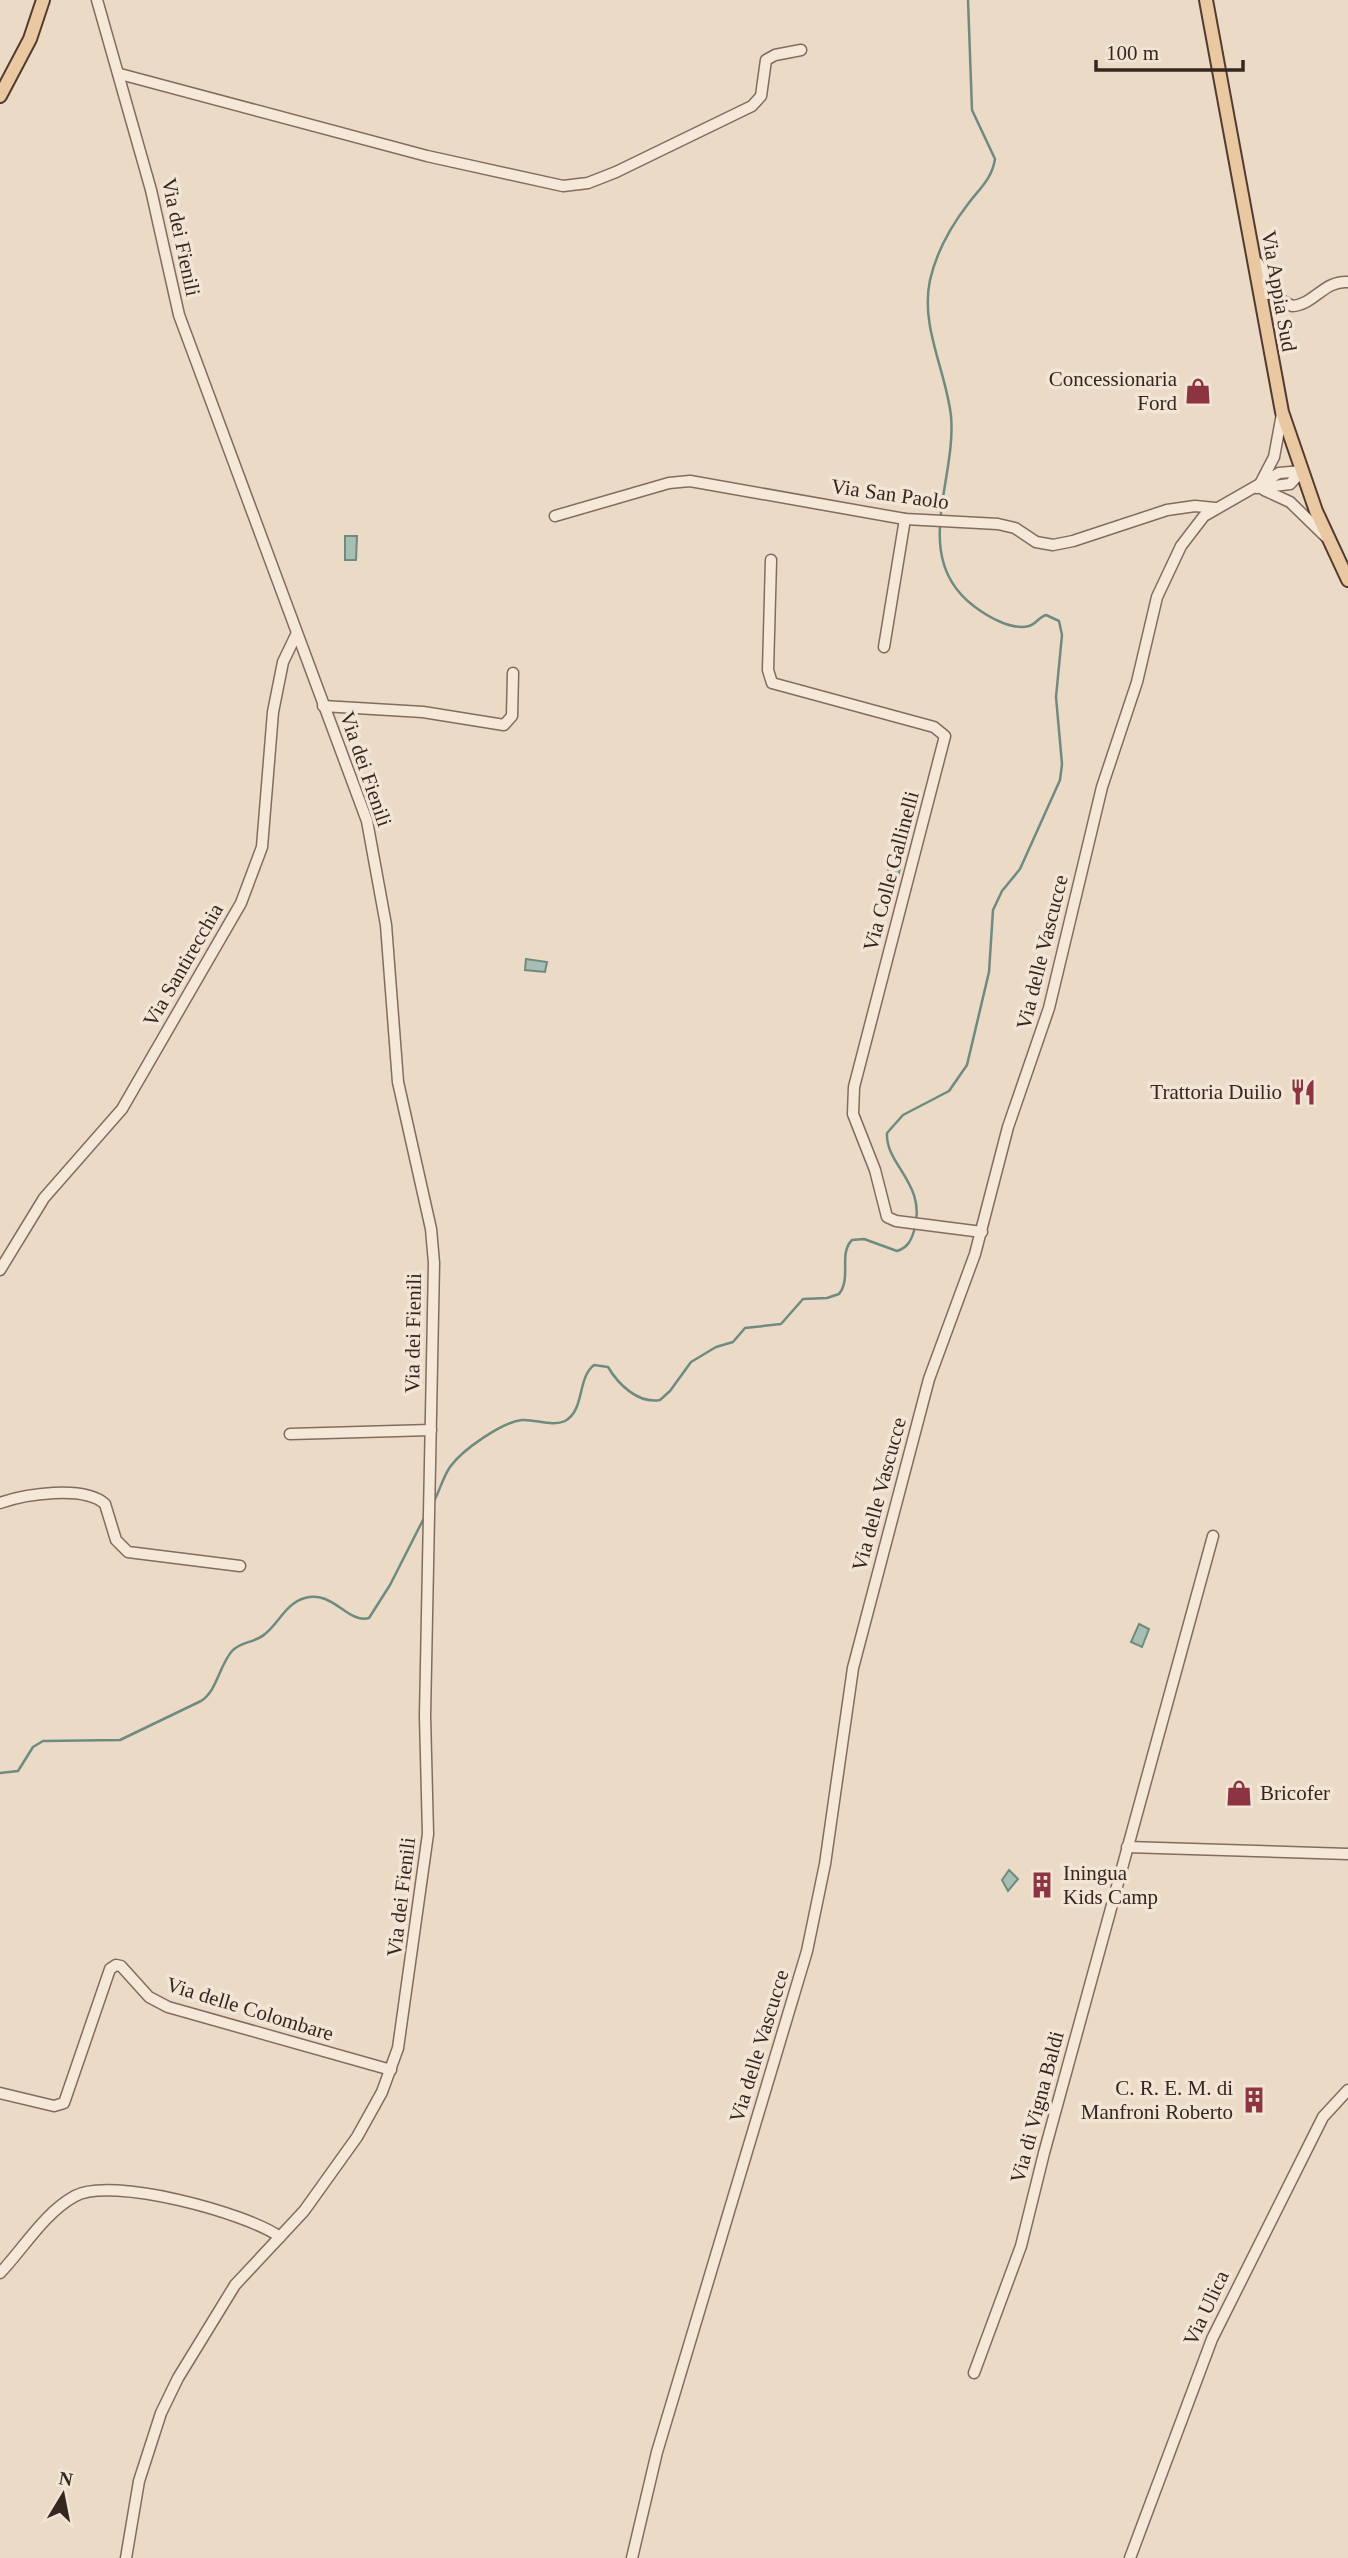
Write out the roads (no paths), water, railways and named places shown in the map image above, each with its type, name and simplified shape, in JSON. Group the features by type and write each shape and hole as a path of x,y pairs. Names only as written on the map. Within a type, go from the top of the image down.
{"main road":[{"path":"0,96 30,39 43,0"},
{"name":"Via Appia Sud","path":"1206,0 1282,411 1301,471 1328,539 1348,580"}],"street":[{"name":"Via dei Fienili","path":"97,0 154,199 176,307 360,802 371,841 386,925 398,1082 433,1240 431,1538 425,1716 428,1843 406,2006 391,2070 357,2137 308,2205 231,2289 170,2393 139,2481 126,2558"},
{"path":"120,74 427,156 569,186 616,172 749,108 761,96 766,60 775,55 801,50"},
{"path":"1251,243 1270,290 1287,304 1298,305 1330,284 1348,282"},
{"path":"1282,411 1272,463 1257,488 1290,502 1328,539"},
{"name":"Via delle Vascucce","path":"632,2558 660,2441 807,1951 825,1864 858,1649 929,1379 982,1232 1008,1127 1049,1008 1102,787 1136,687 1157,597 1189,534 1215,508 1257,488 1282,472 1301,471"},
{"name":"Via San Paolo","path":"555,516 669,483 690,481 905,519 1007,526 1037,541 1053,545 1167,510 1195,506 1215,508"},
{"path":"884,647 905,519"},
{"name":"Via Colle Gallinelli","path":"771,560 768,674 772,683 936,728 945,736 852,1096 853,1114 875,1170 884,1211 889,1219 982,1232"},
{"name":"Via Santirecchia","path":"0,1270 44,1198 118,1114 243,898 262,843 271,729 281,671 296,635"},
{"path":"323,706 423,712 504,725 512,716 513,673"},
{"path":"290,1434 431,1430"},
{"path":"0,1503 33,1496 90,1495 105,1504 116,1540 128,1552 240,1566"},
{"name":"Via di Vigna Baldi","path":"974,2373 1021,2246 1213,1536"},
{"path":"1127,1847 1348,1854"},
{"name":"Via delle Colombare","path":"0,2093 54,2106 64,2103 110,1969 116,1965 121,1966 149,1997 168,2007 391,2070"},
{"name":"Via Ulica","path":"1130,2558 1222,2317 1323,2117 1348,2090"},
{"path":"0,2273 57,2209 78,2194 99,2189 131,2192 232,2214 260,2224 280,2238"}],"waterway":[{"path":"434,1501 456,1460 494,1431 522,1420 560,1423 571,1416 576,1409 585,1378 594,1365 608,1367 617,1380 637,1396 660,1400 691,1362 716,1347 733,1342 745,1328 781,1324 803,1299 827,1298 839,1294 845,1281 846,1252 852,1240 864,1239 897,1251 906,1246 913,1235 917,1215 915,1200 892,1155 887,1133 903,1115 949,1091 967,1065 989,972 993,910 1002,891 1020,869 1060,780 1062,764 1056,697 1062,635 1059,621 1046,615 1034,624 1022,627 1000,622 980,611 955,587 944,566 940,542 940,518 951,441 951,416 928,314 930,280 945,241 988,178 995,159 972,110 968,0"},
{"path":"0,1773 18,1771 33,1747 43,1741 120,1740 201,1701 211,1691 232,1651 265,1634 293,1604 305,1598 324,1599 361,1619 369,1618 390,1585 425,1516"}],"place":[{"name":"Concessionaria Ford","path":"1198,391"},
{"name":"Trattoria Duilio","path":"1303,1092"},
{"name":"Bricofer","path":"1239,1793"},
{"name":"Iningua Kids Camp","path":"1042,1885"},
{"name":"C. R. E. M. di Manfroni Roberto","path":"1254,2100"}]}
